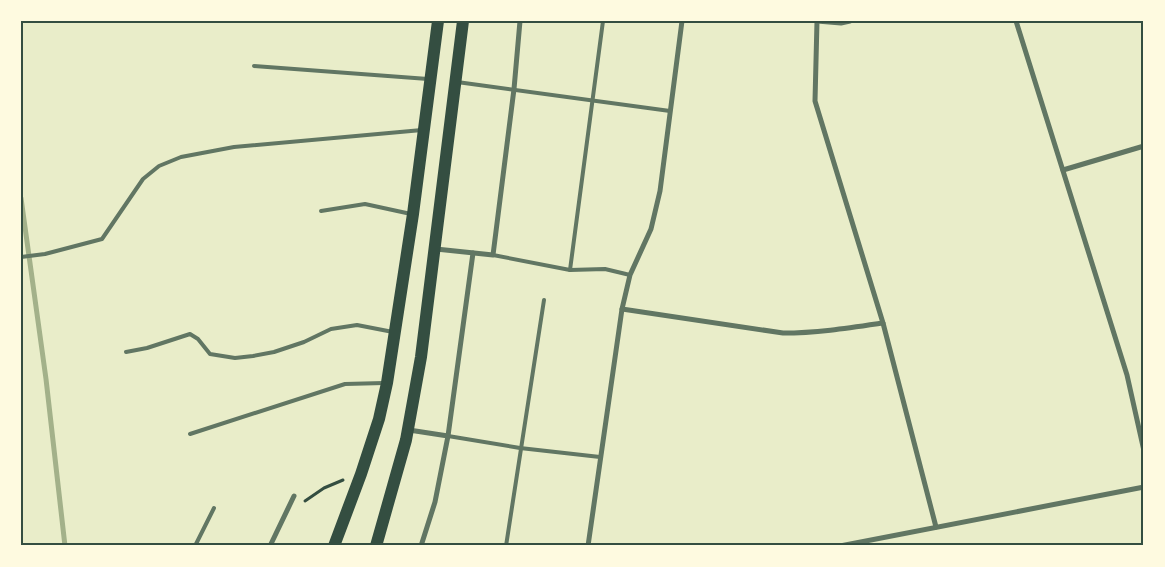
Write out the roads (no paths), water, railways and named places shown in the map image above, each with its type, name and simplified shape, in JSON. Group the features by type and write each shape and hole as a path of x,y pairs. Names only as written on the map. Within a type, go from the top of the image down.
{"main road":[{"path":"334,546 379,419 387,383 414,214 438,21"},
{"path":"376,546 409,429 421,358 463,21"}],"street":[{"path":"435,249 493,255 514,89 520,21"},
{"path":"588,546 622,309 630,275 651,228 660,191 682,21"},
{"path":"850,21 841,23 817,21 815,101 882,323 936,527"},
{"path":"1016,21 1127,375 1144,451"},
{"path":"1063,170 1144,146"},
{"path":"421,546 436,502 448,436 473,253"},
{"path":"622,309 783,333 831,331 882,323"},
{"path":"409,429 448,436"},
{"path":"840,546 1144,487"},
{"path":"270,546 294,496"}],"lane":[{"path":"570,270 603,21"},
{"path":"254,66 431,80"},
{"path":"455,82 670,110"},
{"path":"21,257 45,254 102,239 142,179 159,166 181,157 234,147 424,130"},
{"path":"321,211 365,204 414,214"},
{"path":"493,255 570,270 605,270 630,275"},
{"path":"506,546 544,300"},
{"path":"126,352 147,348 190,334 198,339 210,354 235,358 274,352 304,342 331,329 347,326 357,325 395,332"},
{"path":"190,434 345,384 387,383"},
{"path":"448,436 520,448 600,457"},
{"path":"195,546 214,508"}],"waterway":[{"path":"21,198 46,379 65,546"}]}
